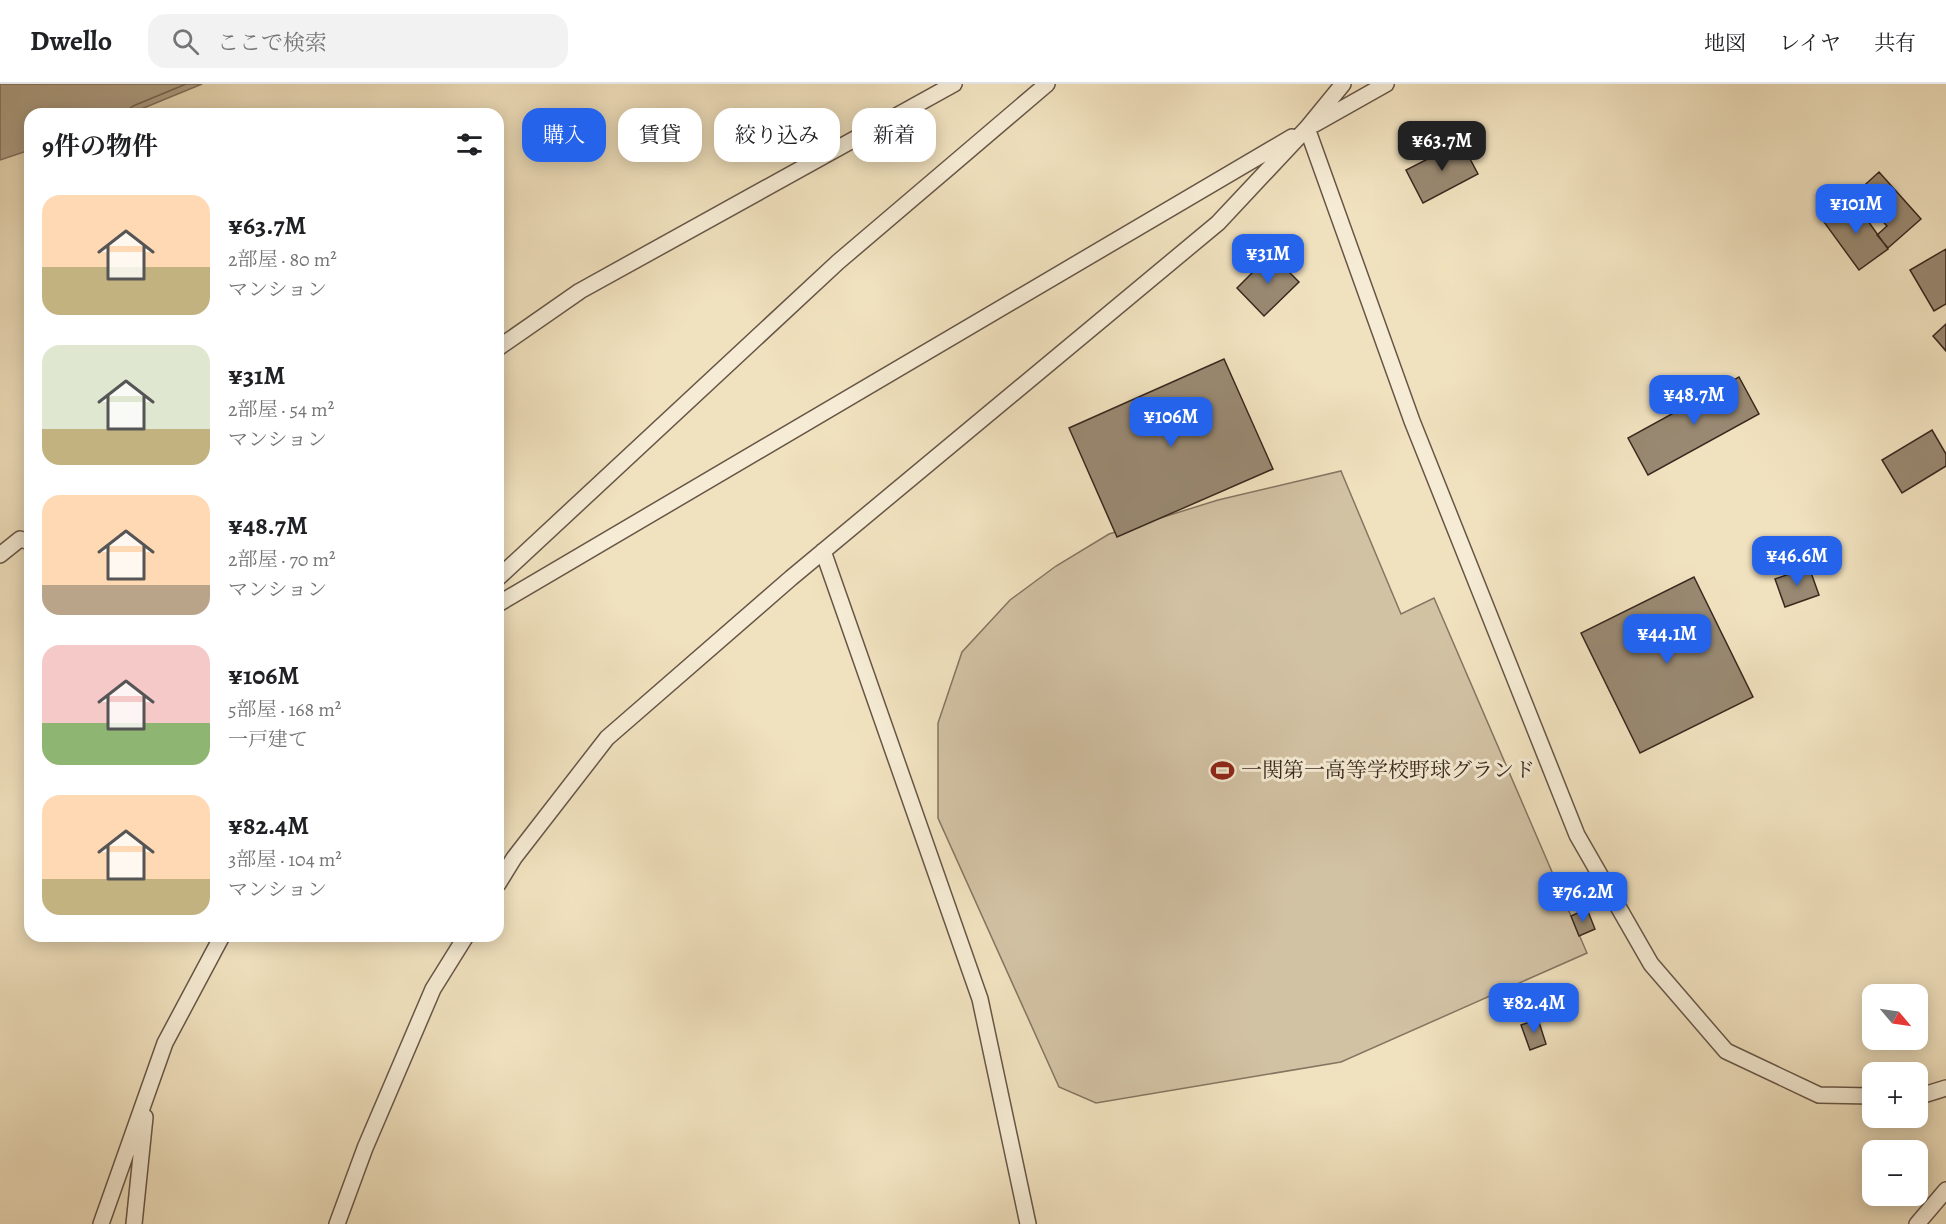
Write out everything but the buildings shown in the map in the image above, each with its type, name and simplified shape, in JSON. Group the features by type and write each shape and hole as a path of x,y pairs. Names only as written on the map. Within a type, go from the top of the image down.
{"lane":[{"path":"504,344 580,291 954,84"},
{"path":"504,572 838,262 1047,84"},
{"path":"504,874 514,858 607,738 823,551 1218,223 1307,128 1343,84"},
{"path":"504,600 1307,128 1386,84"},
{"path":"1307,128 1412,421 1577,835 1651,964 1726,1051 1819,1095 1862,1096"},
{"path":"0,555 20,539 24,540"},
{"path":"823,551 980,999 1028,1224"},
{"path":"102,1224 165,1043 219,942"},
{"path":"337,1224 365,1148 433,988 462,942"},
{"path":"1928,1094 1946,1088"},
{"path":"134,1224 148,1090"},
{"path":"1917,1224 1946,1190"}],"shaded area":[{"name":"一関第一高等学校野球グランド","path":"1341,471 1401,614 1434,598 1587,953 1341,1062 1096,1103 1059,1087 938,818 938,723 962,652 1010,600 1056,566 1109,534 1218,500"}],"water":[{"path":"0,84 202,84 144,108 24,108 24,152 0,160"}],"place":[{"name":"一関第一高等学校野球グランド","path":"1223,770"}]}
